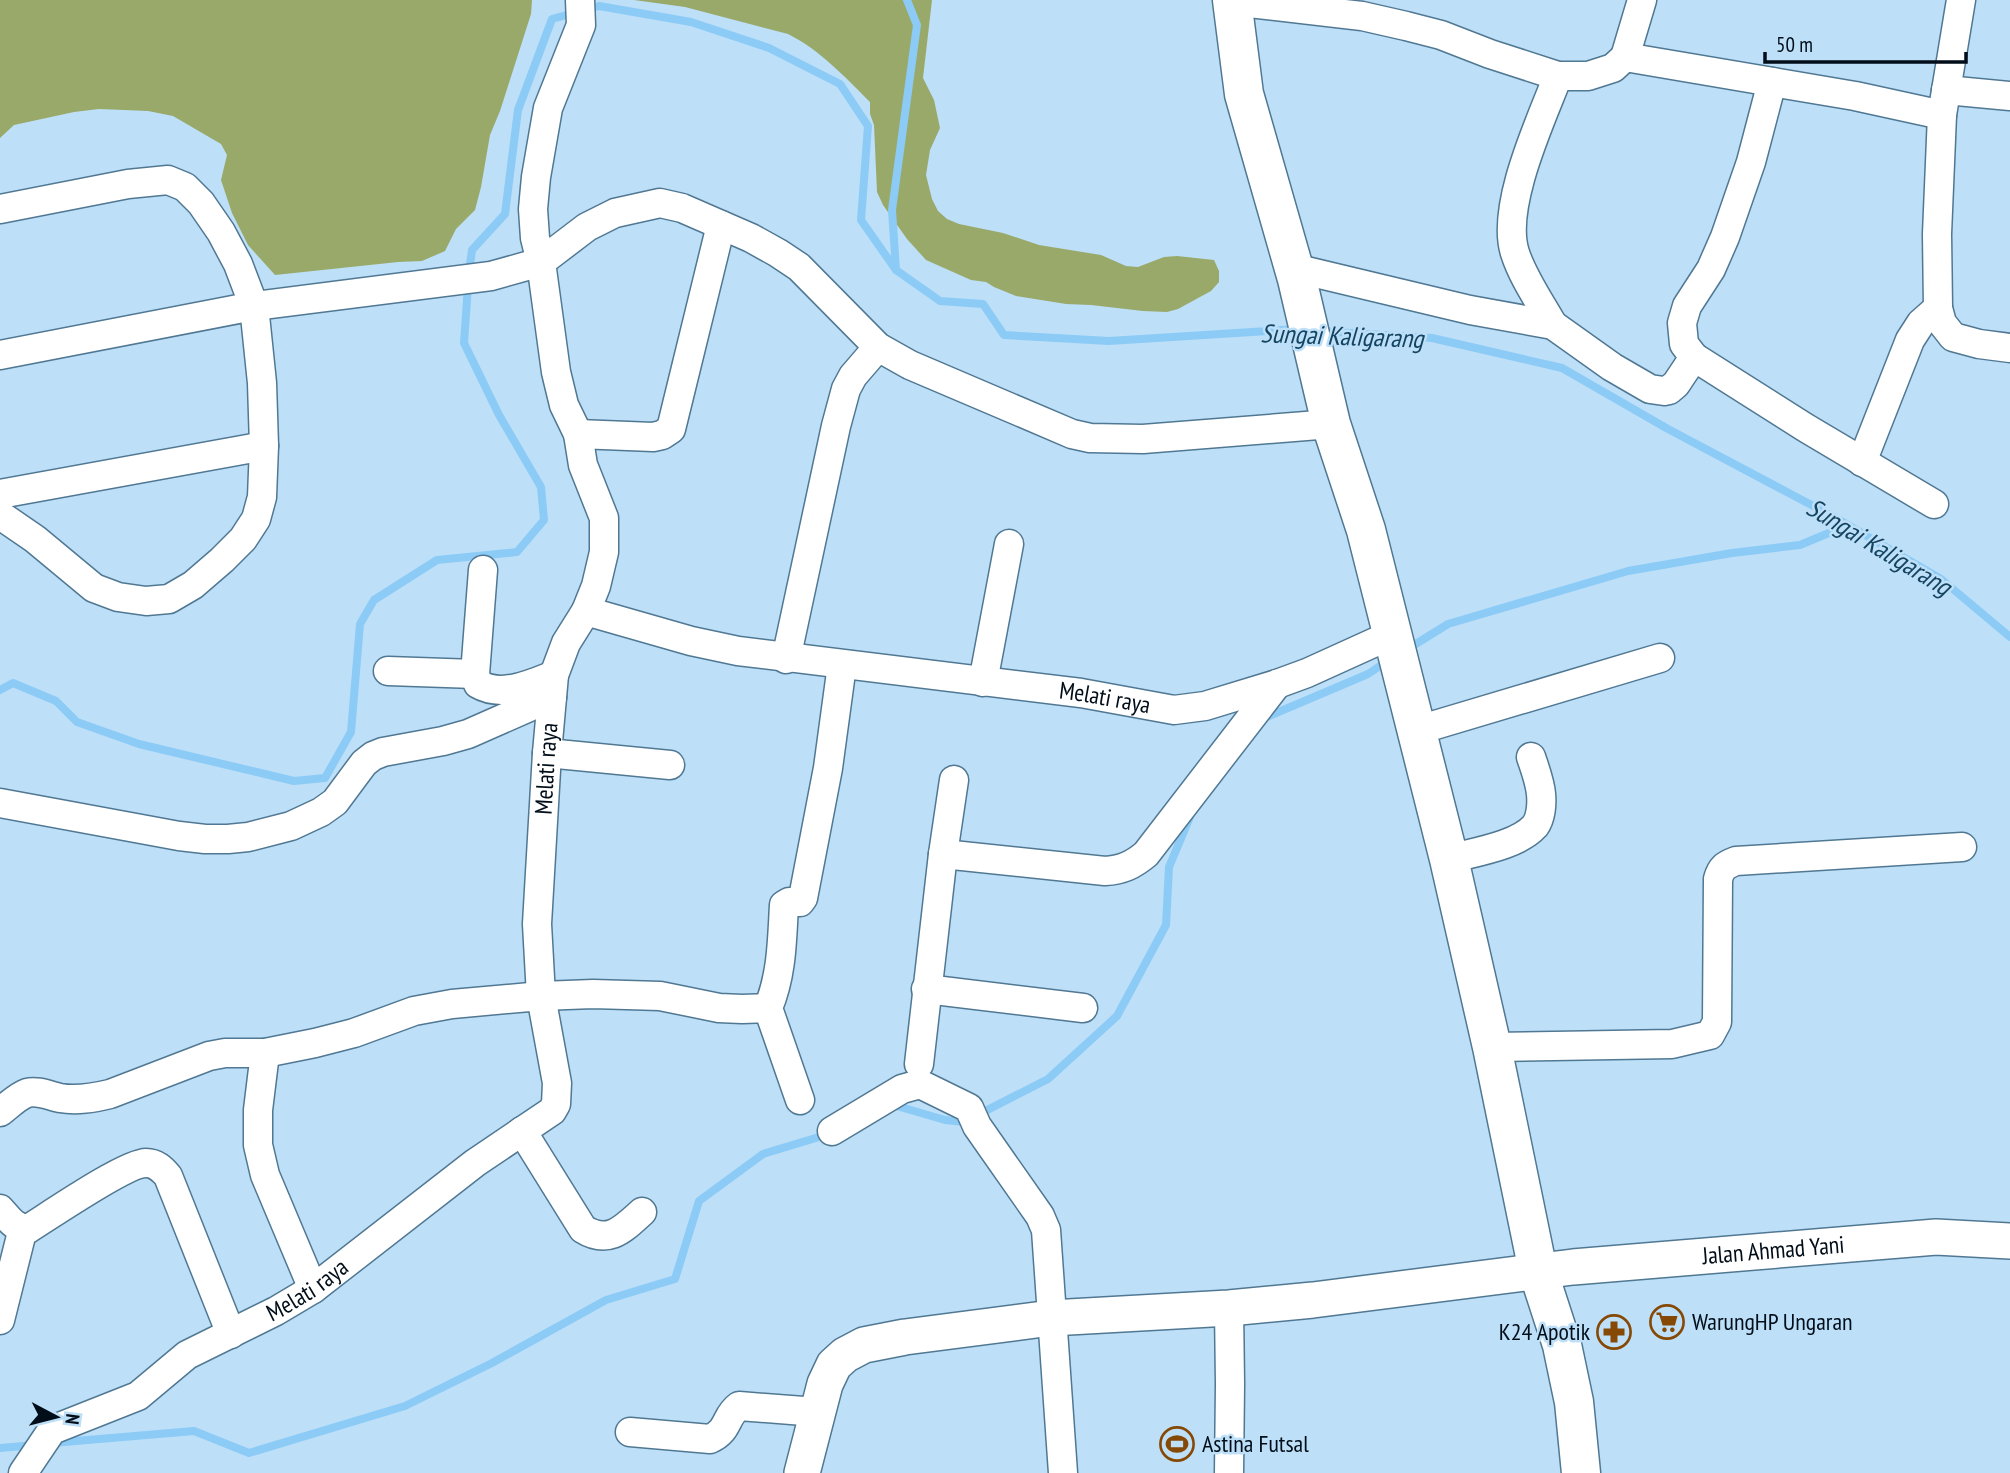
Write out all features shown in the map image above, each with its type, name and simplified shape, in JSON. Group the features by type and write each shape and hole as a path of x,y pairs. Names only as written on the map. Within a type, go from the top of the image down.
{"main road":[{"path":"1232,1 1244,94 1296,274 1331,424 1366,530 1448,859 1492,1047 1538,1271 1562,1345 1574,1402 1581,1473"}],"street":[{"path":"1232,1 1362,16 1441,35 1558,76 1588,76 1613,68 1625,57 1642,0"},
{"path":"1961,0 1944,102 1937,234 1938,308 1942,323 1953,337 2010,348"},
{"path":"580,9 548,108 536,177 534,209 556,372 564,405 578,434 583,465 604,518 606,534 601,569 586,611"},
{"path":"1625,57 1855,96 1944,102 2010,96"},
{"path":"1553,325 1515,255 1512,226 1525,163 1558,76"},
{"path":"1772,82 1751,162 1725,237 1711,269 1687,306 1682,323 1684,344 1694,357 1934,504"},
{"path":"0,209 128,184 168,180 186,187 221,232 238,264 254,306 262,383 264,446 262,497 256,519 243,539 222,560 192,585 169,598 146,601 118,597 94,589 2,512"},
{"path":"0,355 254,306 491,276 541,262 587,228 615,214 660,203 682,208 778,253 799,267 878,347 910,365 1072,434 1090,438 1143,439 1331,424"},
{"path":"578,434 653,437 671,429 721,225"},
{"path":"1296,274 1553,325 1612,367 1657,391 1669,390 1676,384 1694,357"},
{"path":"1862,462 1910,340 1921,323 1938,308"},
{"path":"786,659 846,389 853,376 878,347"},
{"path":"2,512 264,446"},
{"path":"983,682 1009,544"},
{"path":"483,570 475,680 480,686 506,690 527,685 553,686"},
{"name":"Melati raya","path":"38,1452 138,1396 187,1355 276,1311 313,1289 475,1163 552,1111 558,1095 541,996 537,924 547,753 553,686 566,643 586,611 691,641 738,651 786,659 1081,693 1174,710 1205,706 1307,673 1396,649"},
{"path":"1415,731 1660,658"},
{"path":"800,1100 768,1008 779,970 784,905 800,902 803,898 828,768 842,665"},
{"path":"388,671 475,674"},
{"path":"943,854 1105,871 1121,870 1137,862 1146,855 1277,684"},
{"path":"0,803 179,836 205,839 248,837 291,826 321,812 335,802 364,763 373,756 468,734 553,686"},
{"path":"547,753 670,765"},
{"path":"1448,859 1509,842 1524,835 1537,824 1541,812 1541,793 1531,757"},
{"path":"919,1064 926,989 954,780"},
{"path":"1492,1047 1672,1044 1710,1035 1717,1022 1718,879 1722,868 1727,864 1736,861 1962,847"},
{"path":"926,989 1083,1008"},
{"path":"0,1112 30,1092 71,1099 95,1098 209,1056 225,1053 264,1060 354,1033 414,1011 452,1004 593,994 660,996 719,1008 768,1008"},
{"path":"264,1060 258,1110 258,1145 265,1175 313,1289"},
{"path":"832,1131 902,1089 920,1084 973,1117 1041,1216 1046,1230 1063,1473"},
{"path":"522,1131 583,1229 599,1236 609,1236 618,1233 642,1212"},
{"path":"0,1209 13,1224 28,1229 125,1169 144,1163 161,1168 168,1176 231,1334"},
{"path":"0,1320 23,1228"},
{"name":"Jalan Ahmad Yani","path":"802,1473 817,1412 834,1365 845,1355 864,1345 905,1337 1051,1318 1228,1308 1313,1300 1538,1271 1937,1237 2010,1241"},
{"path":"1228,1308 1229,1473"},
{"path":"630,1432 710,1438 722,1432 733,1411 739,1406 817,1412"}],"green space":[{"path":"0,0 532,0 531,14 490,135 475,210 456,229 445,251 422,261 275,275 248,245 232,213 221,180 227,155 221,144 173,116 148,111 99,109 74,112 14,125 0,138"},
{"path":"634,0 932,0 923,78 934,100 940,128 930,150 926,175 938,211 959,224 1003,233 1039,245 1101,255 1126,266 1138,267 1164,257 1177,256 1214,260 1219,271 1219,282 1211,291 1178,309 1167,312 1143,311 1016,296 926,260 907,239 877,192 874,125 870,102 832,65 788,34 685,7"}],"waterway":[{"name":"Sungai Kaligarang","path":"907,0 917,25 892,210 896,270 940,301 983,304 1004,335 1109,341 1299,329"},
{"path":"469,272 472,250 505,214 518,110 552,19 599,6 691,22 769,48 840,84 868,126 861,220 896,270"},
{"path":"0,690 13,683 56,701 77,722 139,744 294,781 325,778 351,732 360,624 374,600 437,560 517,552 544,520 541,487 499,415 464,343 468,285"},
{"name":"Sungai Kaligarang","path":"1319,331 1432,338 1562,368 1668,429 1834,517 1941,579 2010,637"},
{"path":"1406,650 1448,624 1628,571 1732,553 1800,545 1848,525"},
{"path":"1262,719 1368,674 1389,660"},
{"path":"890,1104 945,1120 964,1122 1048,1079 1117,1016 1166,925 1169,867 1190,817"},
{"path":"52,1443 194,1431 249,1453 405,1406 492,1363 606,1300 675,1279 699,1201 763,1154 829,1134"},
{"path":"0,1448 35,1445"}],"place":[{"name":"WarungHP Ungaran","path":"1667,1322"},
{"name":"K24 Apotik","path":"1614,1332"},
{"name":"Astina Futsal","path":"1177,1444"}]}
